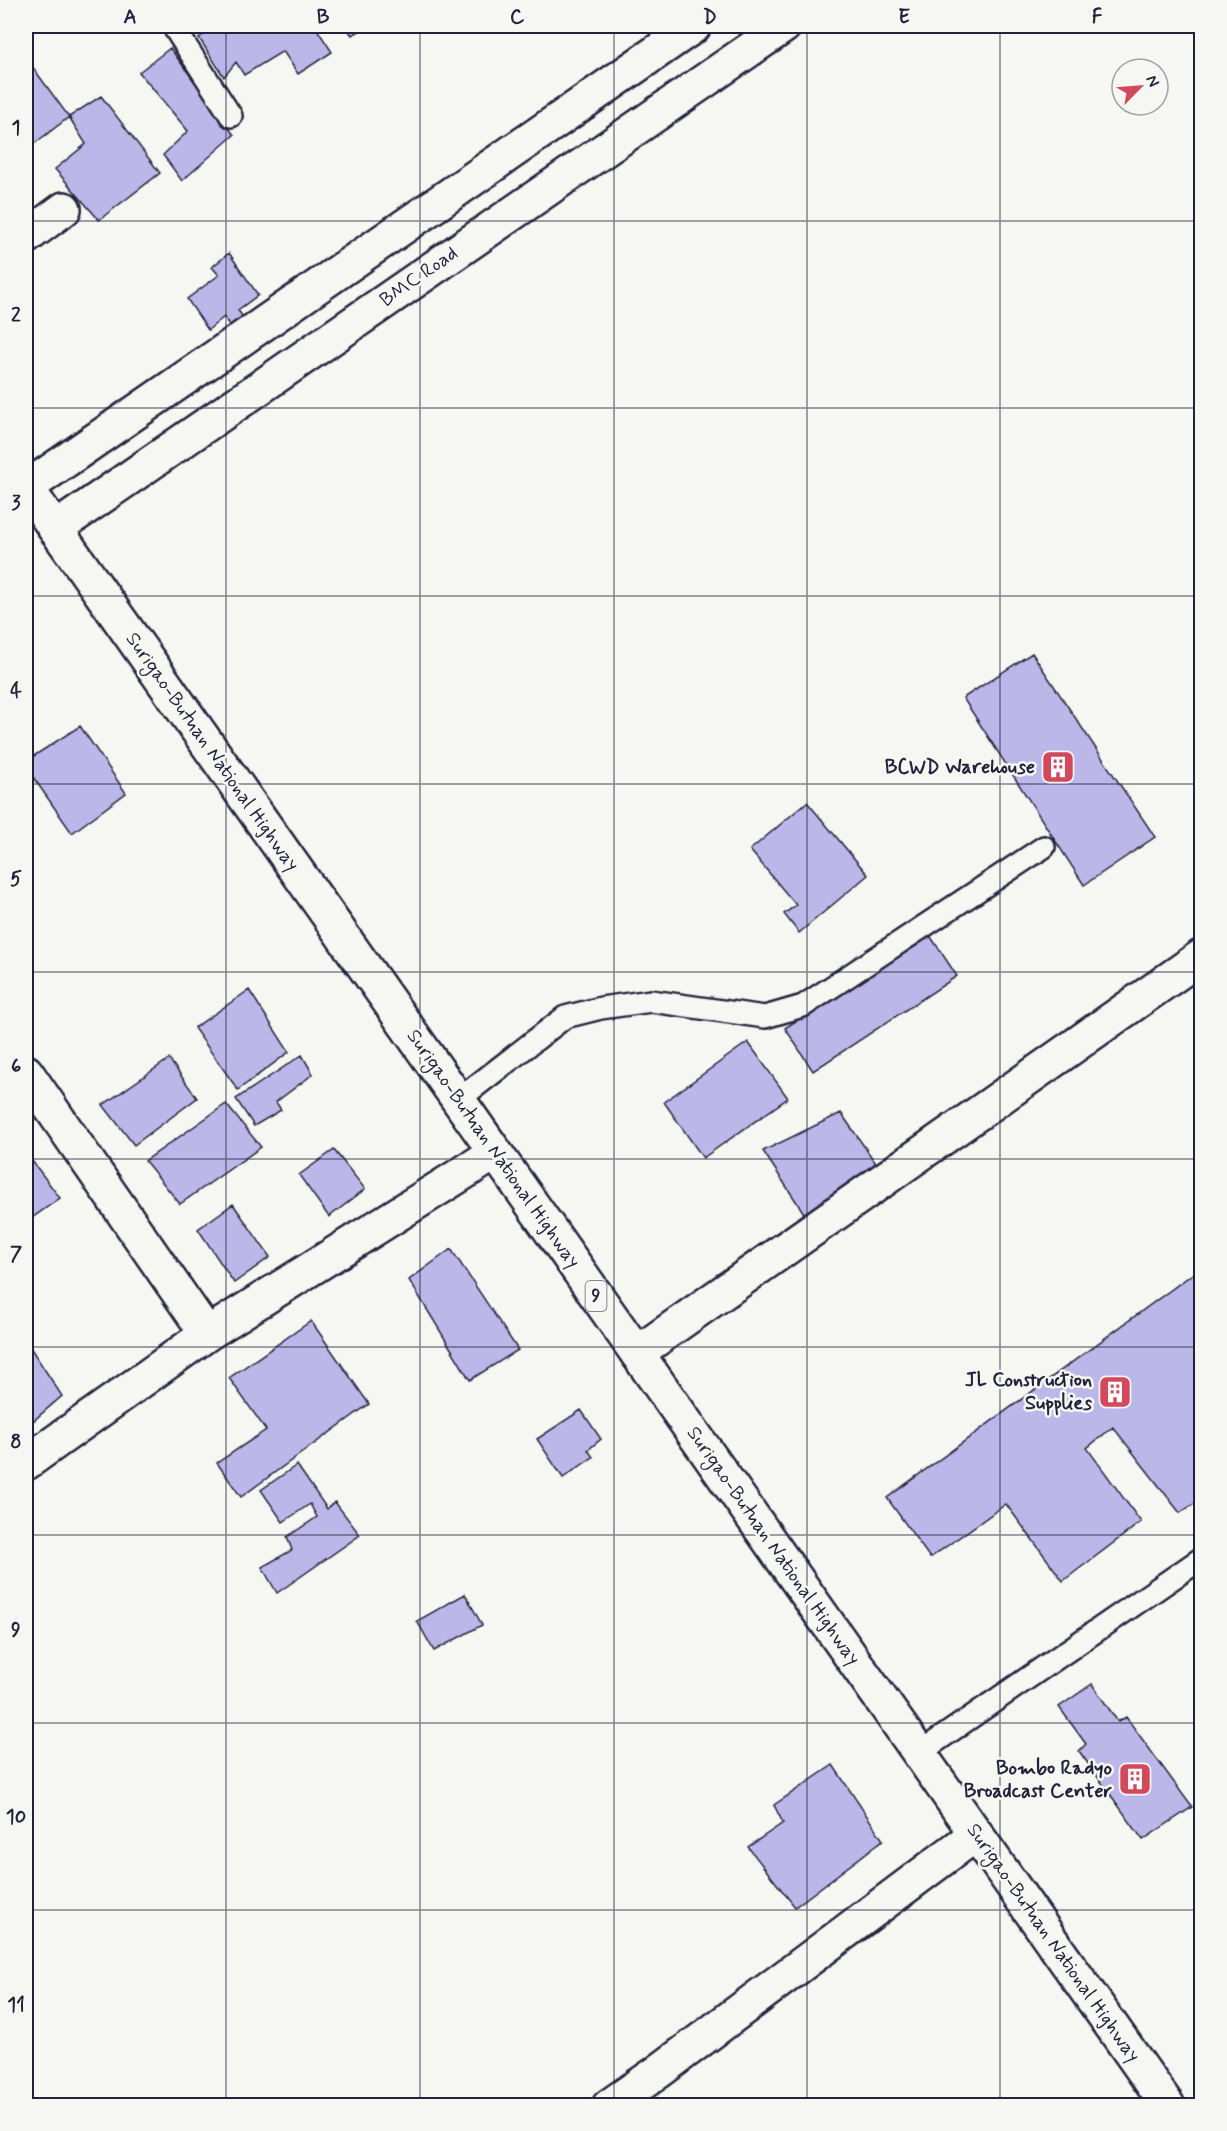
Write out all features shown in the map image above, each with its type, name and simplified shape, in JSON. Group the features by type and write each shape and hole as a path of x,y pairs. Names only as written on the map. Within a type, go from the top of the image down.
{"street":[{"path":"26,487 694,26"},
{"path":"701,26 728,64"},
{"name":"BMC Road","path":"55,529 784,26"},
{"path":"26,237 64,209"},
{"name":"Surigao-Butuan National Highway","path":"26,487 1168,2106"},
{"path":"636,1353 1202,956"},
{"path":"26,1072 207,1334"},
{"path":"26,1463 207,1334 495,1153"},
{"path":"609,2106 658,2072 976,1834"}],"lane":[{"path":"172,26 231,116"},
{"path":"458,1100 565,1017 601,1008 651,1001 765,1017 803,1006 1044,847"},
{"path":"919,1753 1202,1557"}],"building":[{"path":"214,26 315,26 332,52 298,74 283,51 244,75 236,62 224,77 199,38"},
{"path":"345,26 369,26 352,35"},
{"path":"170,48 234,135 182,181 163,155 188,131 139,72"},
{"path":"26,58 69,117 26,150"},
{"path":"101,96 160,173 99,220 55,169 86,144 69,117"},
{"path":"229,253 258,295 238,310 244,319 232,328 224,317 208,330 187,299 219,275 212,267"},
{"name":"BCWD Warehouse","path":"1032,653 1155,837 1084,885 963,698"},
{"path":"80,726 126,793 72,833 26,767 26,761"},
{"path":"807,802 868,875 799,933 784,914 796,905 750,850"},
{"path":"929,934 957,976 813,1071 785,1028"},
{"path":"249,990 289,1052 238,1090 194,1028"},
{"path":"748,1042 788,1098 703,1158 664,1102"},
{"path":"302,1055 313,1074 276,1102 281,1110 254,1126 236,1099"},
{"path":"169,1059 197,1098 134,1145 103,1105"},
{"path":"226,1104 261,1147 180,1204 145,1161"},
{"path":"841,1113 884,1175 811,1224 763,1151"},
{"path":"334,1150 365,1189 329,1217 299,1175"},
{"path":"26,1153 60,1198 26,1222"},
{"path":"233,1204 270,1257 234,1283 198,1229"},
{"path":"451,1249 518,1350 470,1380 409,1280"},
{"name":"JL Construction Supplies","path":"1202,1267 1202,1499 1180,1513 1113,1427 1087,1448 1141,1522 1063,1581 1006,1504 930,1558 887,1498"},
{"path":"311,1321 369,1404 241,1497 217,1463 266,1430 229,1378"},
{"path":"26,1341 62,1396 26,1427"},
{"path":"581,1410 601,1439 588,1450 593,1457 563,1478 537,1439"},
{"path":"297,1465 327,1509 335,1502 360,1535 277,1593 262,1567 292,1550 287,1537 317,1517 310,1504 283,1522 261,1490"},
{"path":"465,1594 482,1625 434,1651 417,1621"},
{"name":"Bombo Radyo Broadcast Center","path":"1092,1684 1118,1722 1126,1717 1192,1807 1143,1840 1079,1751 1086,1744 1059,1707"},
{"path":"833,1765 883,1840 795,1907 748,1847 783,1823 774,1805"}],"place":[{"name":"BCWD Warehouse","path":"1058,767"},
{"name":"JL Construction Supplies","path":"1115,1392"},
{"name":"Bombo Radyo Broadcast Center","path":"1135,1779"}]}
